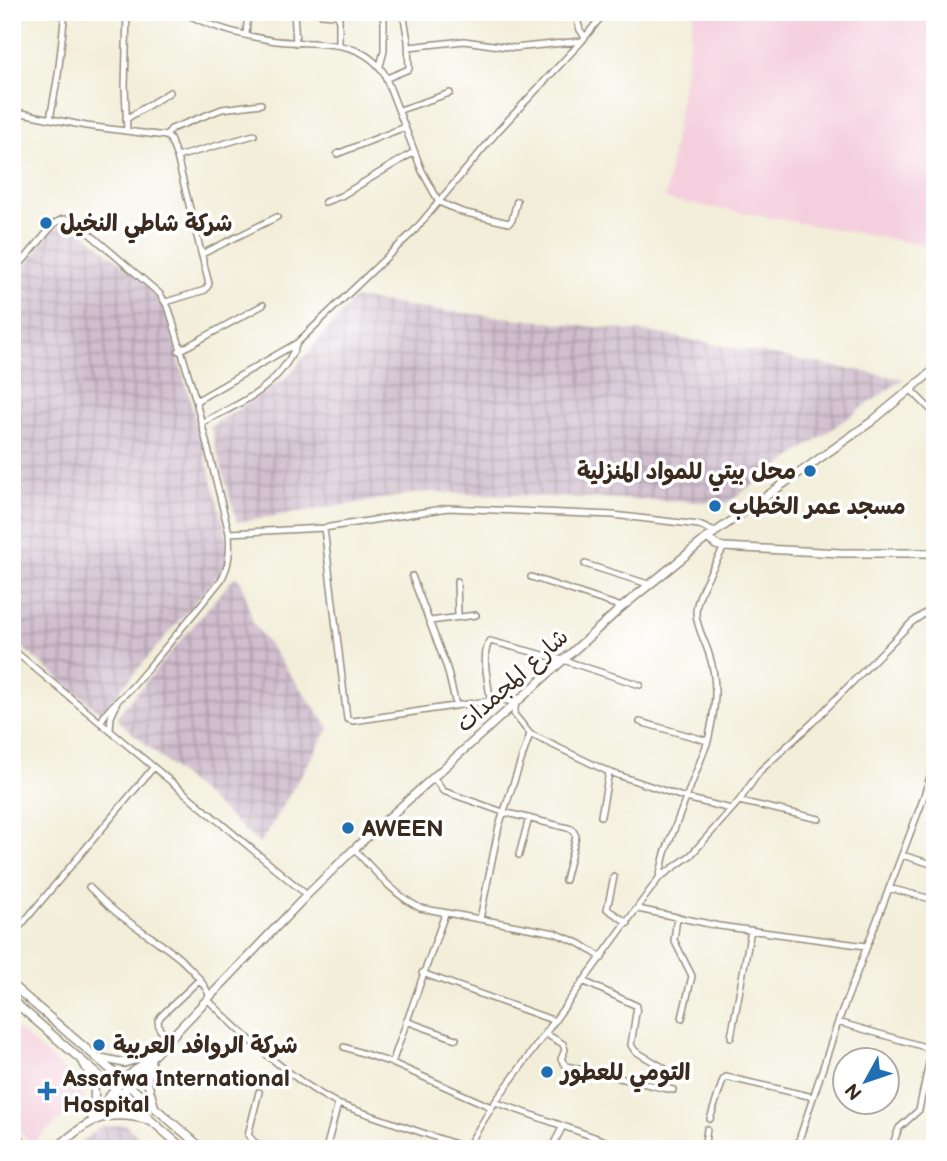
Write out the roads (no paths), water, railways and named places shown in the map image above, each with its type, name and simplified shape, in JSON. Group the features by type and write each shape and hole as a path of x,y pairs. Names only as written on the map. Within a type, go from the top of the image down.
{"main road":[{"name":"شارع المجمدات","path":"55,1149 127,1083 354,849 622,607 707,538 816,462 935,369"},
{"path":"707,538 724,547 841,553 935,553"},
{"path":"12,985 203,1149"},
{"path":"12,1000 184,1149"},
{"path":"96,1056 124,1063 153,1055 147,1081 156,1109"},
{"path":"80,1058 96,1087 89,1120 120,1115 150,1121"}],"street":[{"path":"50,119 65,12"},
{"path":"127,12 127,131"},
{"path":"183,12 197,20 246,35 296,43 339,44 357,49 380,66 387,78 414,152 439,202 462,212 509,223 517,201"},
{"path":"246,35 248,12"},
{"path":"294,12 296,43"},
{"path":"380,66 384,51 384,12"},
{"path":"387,78 409,69 409,47 403,12"},
{"path":"575,12 583,39"},
{"path":"196,401 297,343 415,230 529,96 605,12"},
{"path":"321,14 337,15 340,18 339,44"},
{"path":"409,47 464,41 514,48 583,39"},
{"path":"126,119 170,92"},
{"path":"400,110 450,93"},
{"path":"166,136 171,129 222,109 261,104"},
{"path":"12,111 86,126 166,136 170,139 209,280 208,287 166,302"},
{"path":"337,154 405,128"},
{"path":"177,157 254,135"},
{"path":"325,202 341,196 414,152"},
{"path":"202,254 277,217"},
{"path":"12,274 54,224 61,219 69,219 121,259 160,294 166,302 196,401 229,533 230,555 221,580 118,703 104,714 101,722"},
{"path":"179,351 263,305"},
{"path":"201,423 246,401 270,383 288,364 297,343"},
{"path":"911,390 935,414"},
{"path":"229,533 324,528 448,508 613,515 699,526 715,532"},
{"path":"324,528 347,719 353,721 491,699 516,703 514,713 530,734 609,772 686,798 731,809"},
{"path":"659,878 665,853 708,741 716,701 714,672 696,612 698,601 724,547"},
{"path":"585,564 648,584"},
{"path":"412,576 447,668 456,705"},
{"path":"531,577 622,607"},
{"path":"457,581 458,617"},
{"path":"89,887 116,912 173,953 200,979 209,997 288,1074 338,1104 468,1148 493,1105 659,878 691,855 739,801 760,771 810,725 911,623 935,606"},
{"path":"430,621 475,615"},
{"path":"491,699 486,663 487,645 490,641 563,660 640,685"},
{"path":"14,651 307,895"},
{"path":"110,731 111,717 118,703"},
{"path":"640,722 708,741"},
{"path":"480,919 499,826 530,734"},
{"path":"796,1149 838,1022 935,761"},
{"path":"12,936 153,768"},
{"path":"601,816 609,772"},
{"path":"433,776 443,791 503,812 572,829 576,836 565,880"},
{"path":"739,801 819,819"},
{"path":"519,855 529,818"},
{"path":"354,849 406,901 420,908 555,933 581,944 602,958"},
{"path":"902,855 935,865"},
{"path":"614,877 607,909 628,923"},
{"path":"889,888 935,900"},
{"path":"638,909 677,918 866,946"},
{"path":"392,1063 445,914"},
{"path":"677,918 674,940 692,976 682,1017"},
{"path":"732,1037 751,930"},
{"path":"422,973 555,1021"},
{"path":"168,1040 159,1028 158,1021 200,979"},
{"path":"583,981 637,1006 631,1045 635,1051 664,1068"},
{"path":"406,1021 456,1039"},
{"path":"838,1022 933,1050 919,1110 899,1128 891,1149"},
{"path":"546,1034 563,1044 565,1050 561,1059 566,1066 673,1090"},
{"path":"344,1047 392,1063 493,1105 628,1149"},
{"path":"709,1119 726,1077 813,1097"},
{"path":"259,1092 248,1135 249,1139 270,1149"},
{"path":"326,1149 338,1104"},
{"path":"551,1149 563,1126"},
{"path":"12,1128 29,1149"},
{"path":"704,1149 707,1129"}],"place":[{"name":"شركة شاطي النخيل","path":"46,223"},
{"name":"محل بيتي للمواد المنزلية","path":"810,471"},
{"name":"مسجد عمر الخطاب","path":"715,506"},
{"name":"AWEEN","path":"348,828"},
{"name":"شركة الروافد العربية","path":"99,1045"},
{"name":"التومي للعطور","path":"547,1072"},
{"name":"Assafwa International Hospital","path":"47,1091"}]}
